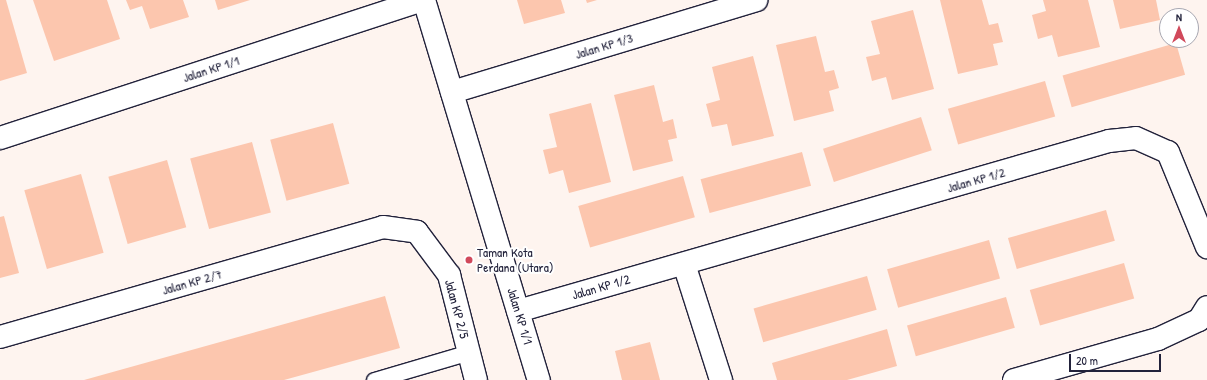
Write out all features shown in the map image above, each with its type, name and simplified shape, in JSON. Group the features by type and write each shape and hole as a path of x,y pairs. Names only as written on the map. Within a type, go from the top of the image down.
{"street":[{"name":"Jalan KP 1/1","path":"0,138 422,0 452,92 539,380"},
{"name":"Jalan KP 1/3","path":"452,92 756,0"},
{"name":"Jalan KP 1/2","path":"518,310 684,264 1109,141 1136,138 1168,152 1207,247"},
{"name":"Jalan KP 2/7","path":"0,337 383,227"},
{"name":"Jalan KP 2/5","path":"383,227 417,232 449,275 476,380"},
{"path":"684,264 721,380"},
{"path":"1014,380 1158,339 1199,320 1207,307"}],"lane":[{"path":"374,380 469,352"}],"building":[{"path":"0,0 6,0 27,73 0,81"},
{"path":"33,0 107,0 120,39 54,61"},
{"path":"126,0 183,0 189,17 150,29 142,6 130,10"},
{"path":"215,0 250,0 218,10"},
{"path":"517,0 561,0 565,13 524,24"},
{"path":"586,0 597,0 587,3"},
{"path":"940,0 982,0 989,25 998,23 1003,42 993,44 998,65 958,74"},
{"path":"1043,0 1088,0 1100,47 1058,57 1052,35 1038,39 1032,15 1046,11"},
{"path":"1113,0 1156,0 1159,20 1120,29"},
{"path":"913,10 934,89 892,100 886,77 872,81 866,57 880,54 871,21"},
{"path":"816,36 825,72 834,70 839,88 829,91 834,111 794,121 776,45"},
{"path":"1159,48 1177,48 1185,75 1072,107 1063,76"},
{"path":"753,56 774,136 732,146 727,124 712,127 706,104 720,100 712,67"},
{"path":"1045,81 1055,117 958,144 948,109"},
{"path":"654,85 663,122 673,119 677,138 668,140 673,161 633,171 614,95"},
{"path":"591,103 611,182 569,193 563,170 549,174 543,150 557,147 549,114"},
{"path":"921,117 932,150 834,182 823,149"},
{"path":"333,123 349,184 287,201 270,140"},
{"path":"252,142 271,213 209,229 190,159"},
{"path":"802,152 811,186 710,213 701,179"},
{"path":"167,160 186,227 128,244 108,177"},
{"path":"81,174 104,253 47,269 24,190"},
{"path":"683,176 695,217 590,247 578,206"},
{"path":"1106,210 1115,241 1017,269 1008,238"},
{"path":"4,216 19,273 0,278 0,217"},
{"path":"989,240 1000,278 898,308 887,269"},
{"path":"1124,263 1134,299 1040,326 1030,290"},
{"path":"867,276 877,310 763,342 754,309"},
{"path":"385,296 400,348 284,380 84,380"},
{"path":"1006,297 1015,328 916,356 907,325"},
{"path":"887,329 897,366 847,380 777,380 772,363"},
{"path":"650,342 660,380 622,380 615,351"}],"place":[{"name":"Taman Kota Perdana (Utara)","path":"469,260"}]}
